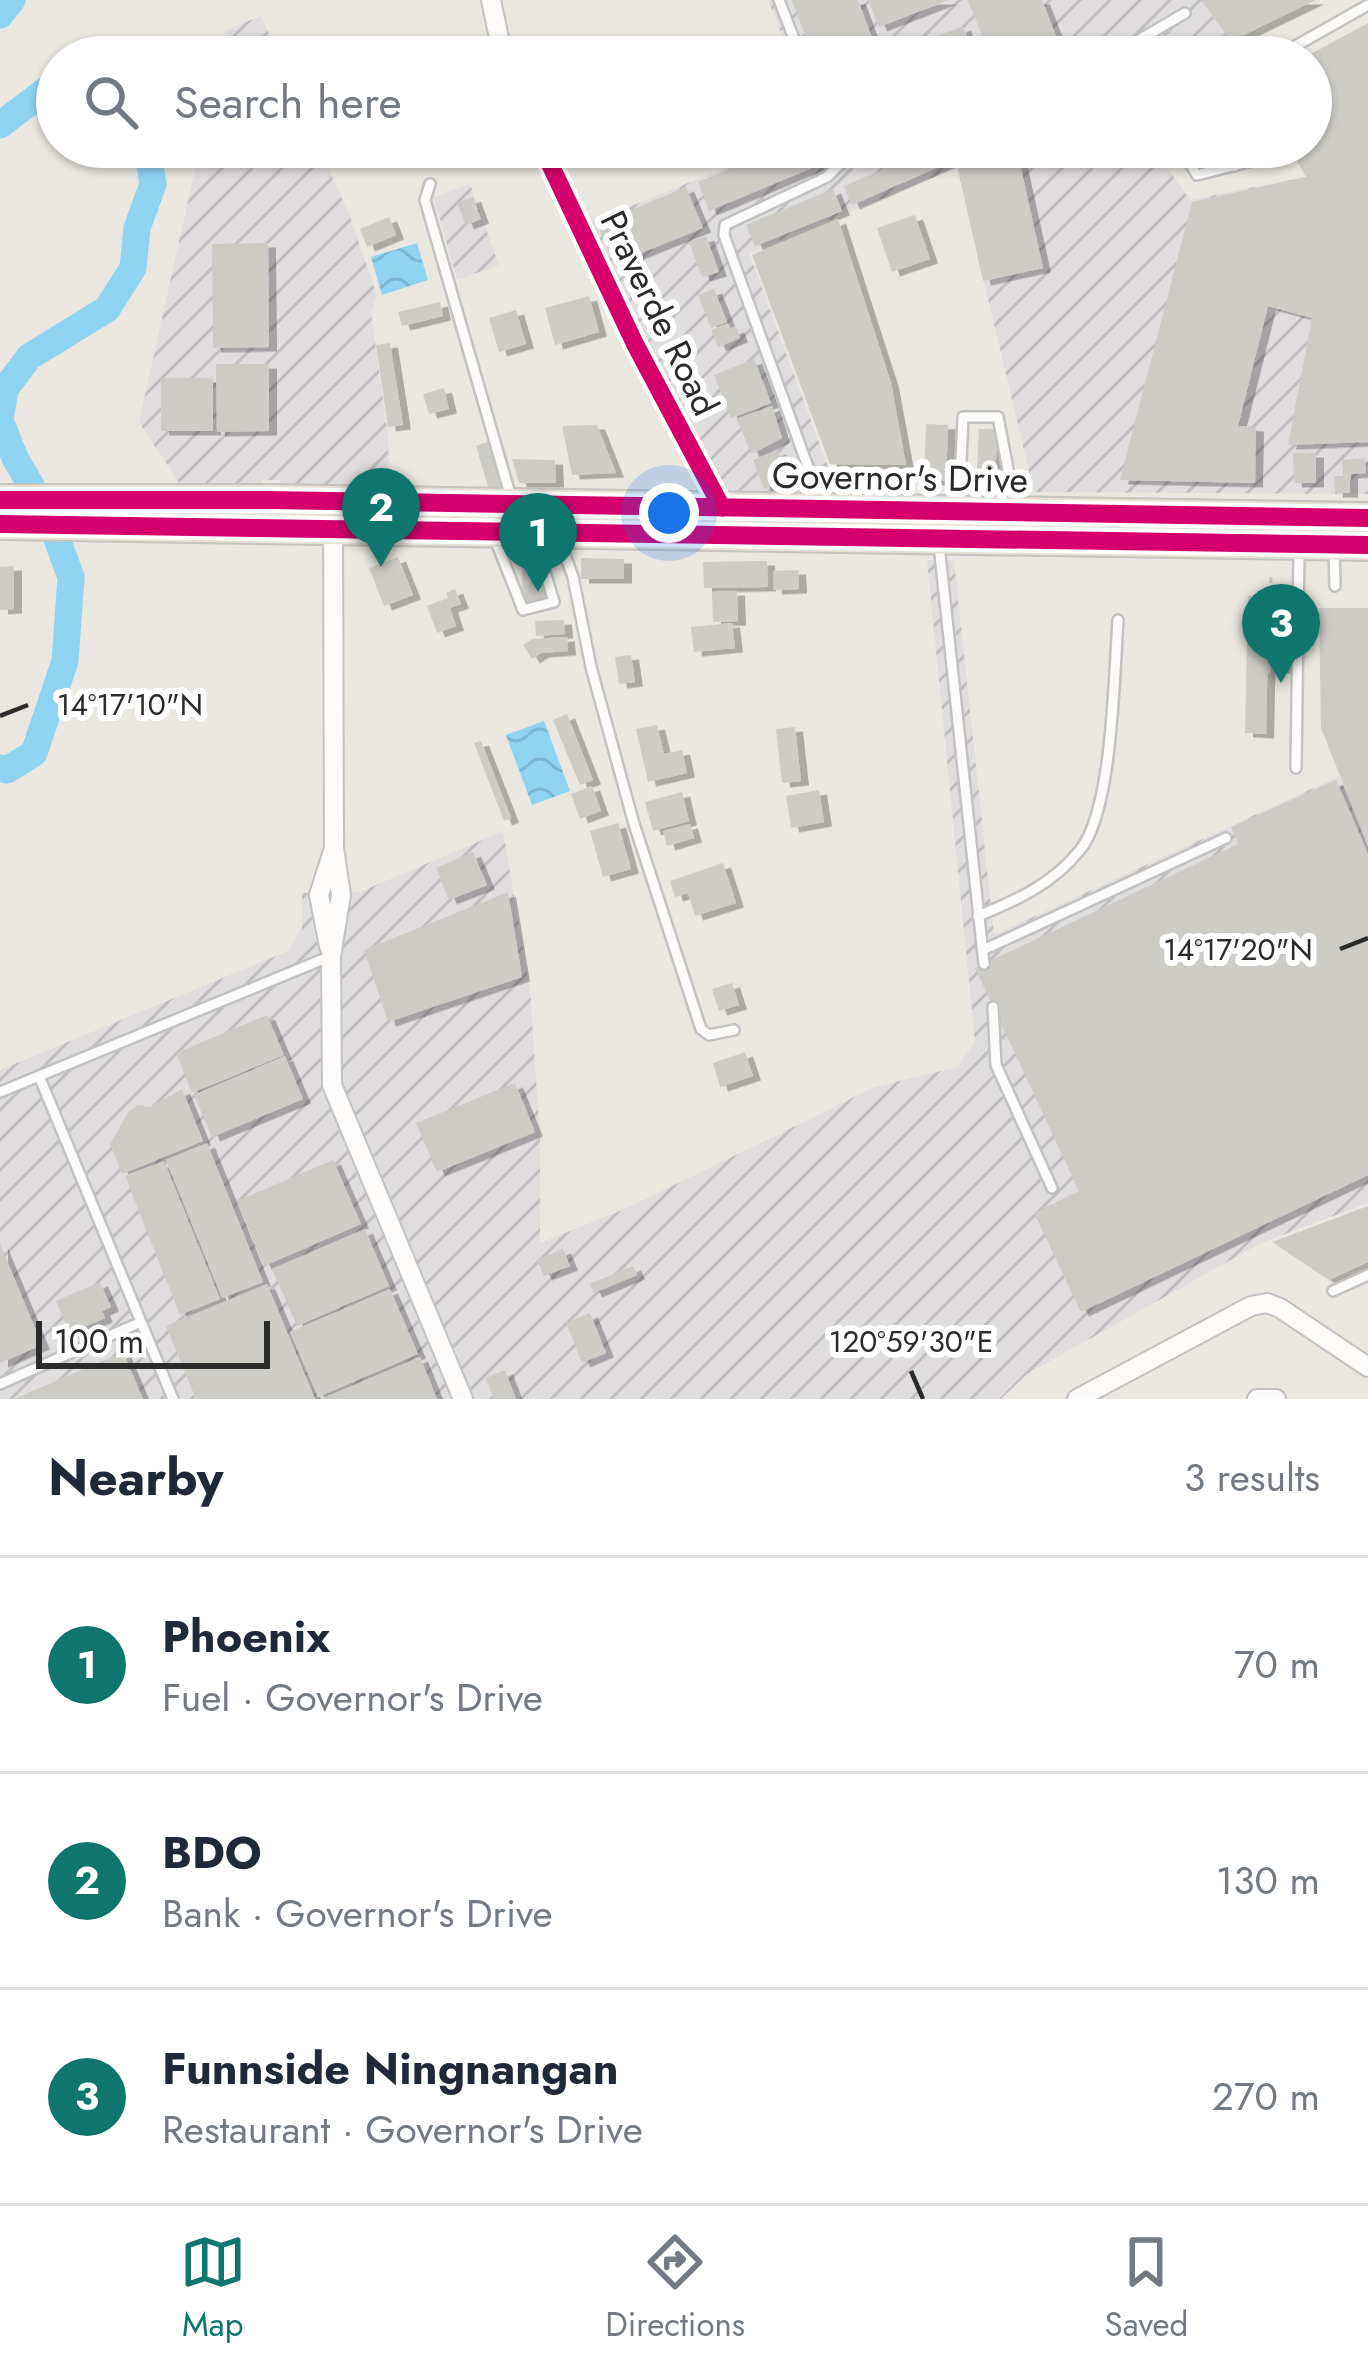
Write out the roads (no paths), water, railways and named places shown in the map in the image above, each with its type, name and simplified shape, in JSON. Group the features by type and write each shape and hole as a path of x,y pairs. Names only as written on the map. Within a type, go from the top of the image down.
{"highway":[{"name":"Governor's Drive","path":"0,500 150,514"},
{"name":"Governor's Drive","path":"0,524 150,514 333,516 514,504 722,508 820,524"},
{"name":"Governor's Drive","path":"333,516 493,534 940,525 1016,512 1053,527 1299,531 1368,518"},
{"name":"Governor's Drive","path":"1299,531 1334,545 1368,545"}],"street":[{"path":"491,0 499,36"},
{"name":"Praverde Road","path":"552,168 635,344 722,508"},
{"path":"333,516 334,848 341,895 331,956 332,1085 463,1399"},
{"path":"1078,1399 1251,1306 1267,1303 1368,1367"},
{"path":"1257,1399 1276,1399"}],"lane":[{"path":"779,0 793,36"},
{"path":"1313,36 1368,5"},
{"path":"1146,36 1185,13"},
{"path":"820,524 822,496 724,235 732,218 827,177 836,168"},
{"path":"1193,168 1197,175 1227,168"},
{"path":"430,184 425,200 514,504"},
{"path":"984,964 940,525 960,482 962,417 998,418 1001,459 1016,512"},
{"path":"961,457 977,458"},
{"path":"960,482 977,483"},
{"path":"995,483 1016,512"},
{"path":"1297,768 1299,531"},
{"path":"493,534 523,610 554,602 538,534"},
{"path":"538,534 565,555 573,577 591,667 634,824 700,1029 709,1036 734,1030"},
{"path":"1334,545 1336,586"},
{"path":"978,916 1028,895 1083,847 1096,814 1110,736 1118,620"},
{"path":"983,950 1226,838"},
{"path":"0,1092 331,956"},
{"path":"993,1007 996,1065 1052,1188"},
{"path":"39,1076 173,1399"},
{"path":"1333,1291 1368,1275"},
{"path":"0,1384 141,1322"}],"water":[{"path":"417,243 428,280 382,295 371,257"},
{"path":"544,721 570,791 532,805 506,735"}],"waterway":[{"path":"0,15 12,0"},
{"path":"0,125 36,98"},
{"path":"0,768 7,770 34,753 65,661 71,577 48,515 15,458 0,420 5,389 29,357 107,309 133,268 137,228 153,184 150,168"}],"place":[{"name":"BDO","path":"381,567"},
{"name":"Phoenix","path":"538,592"},
{"name":"Funnside Ningnangan","path":"1281,683"}]}
